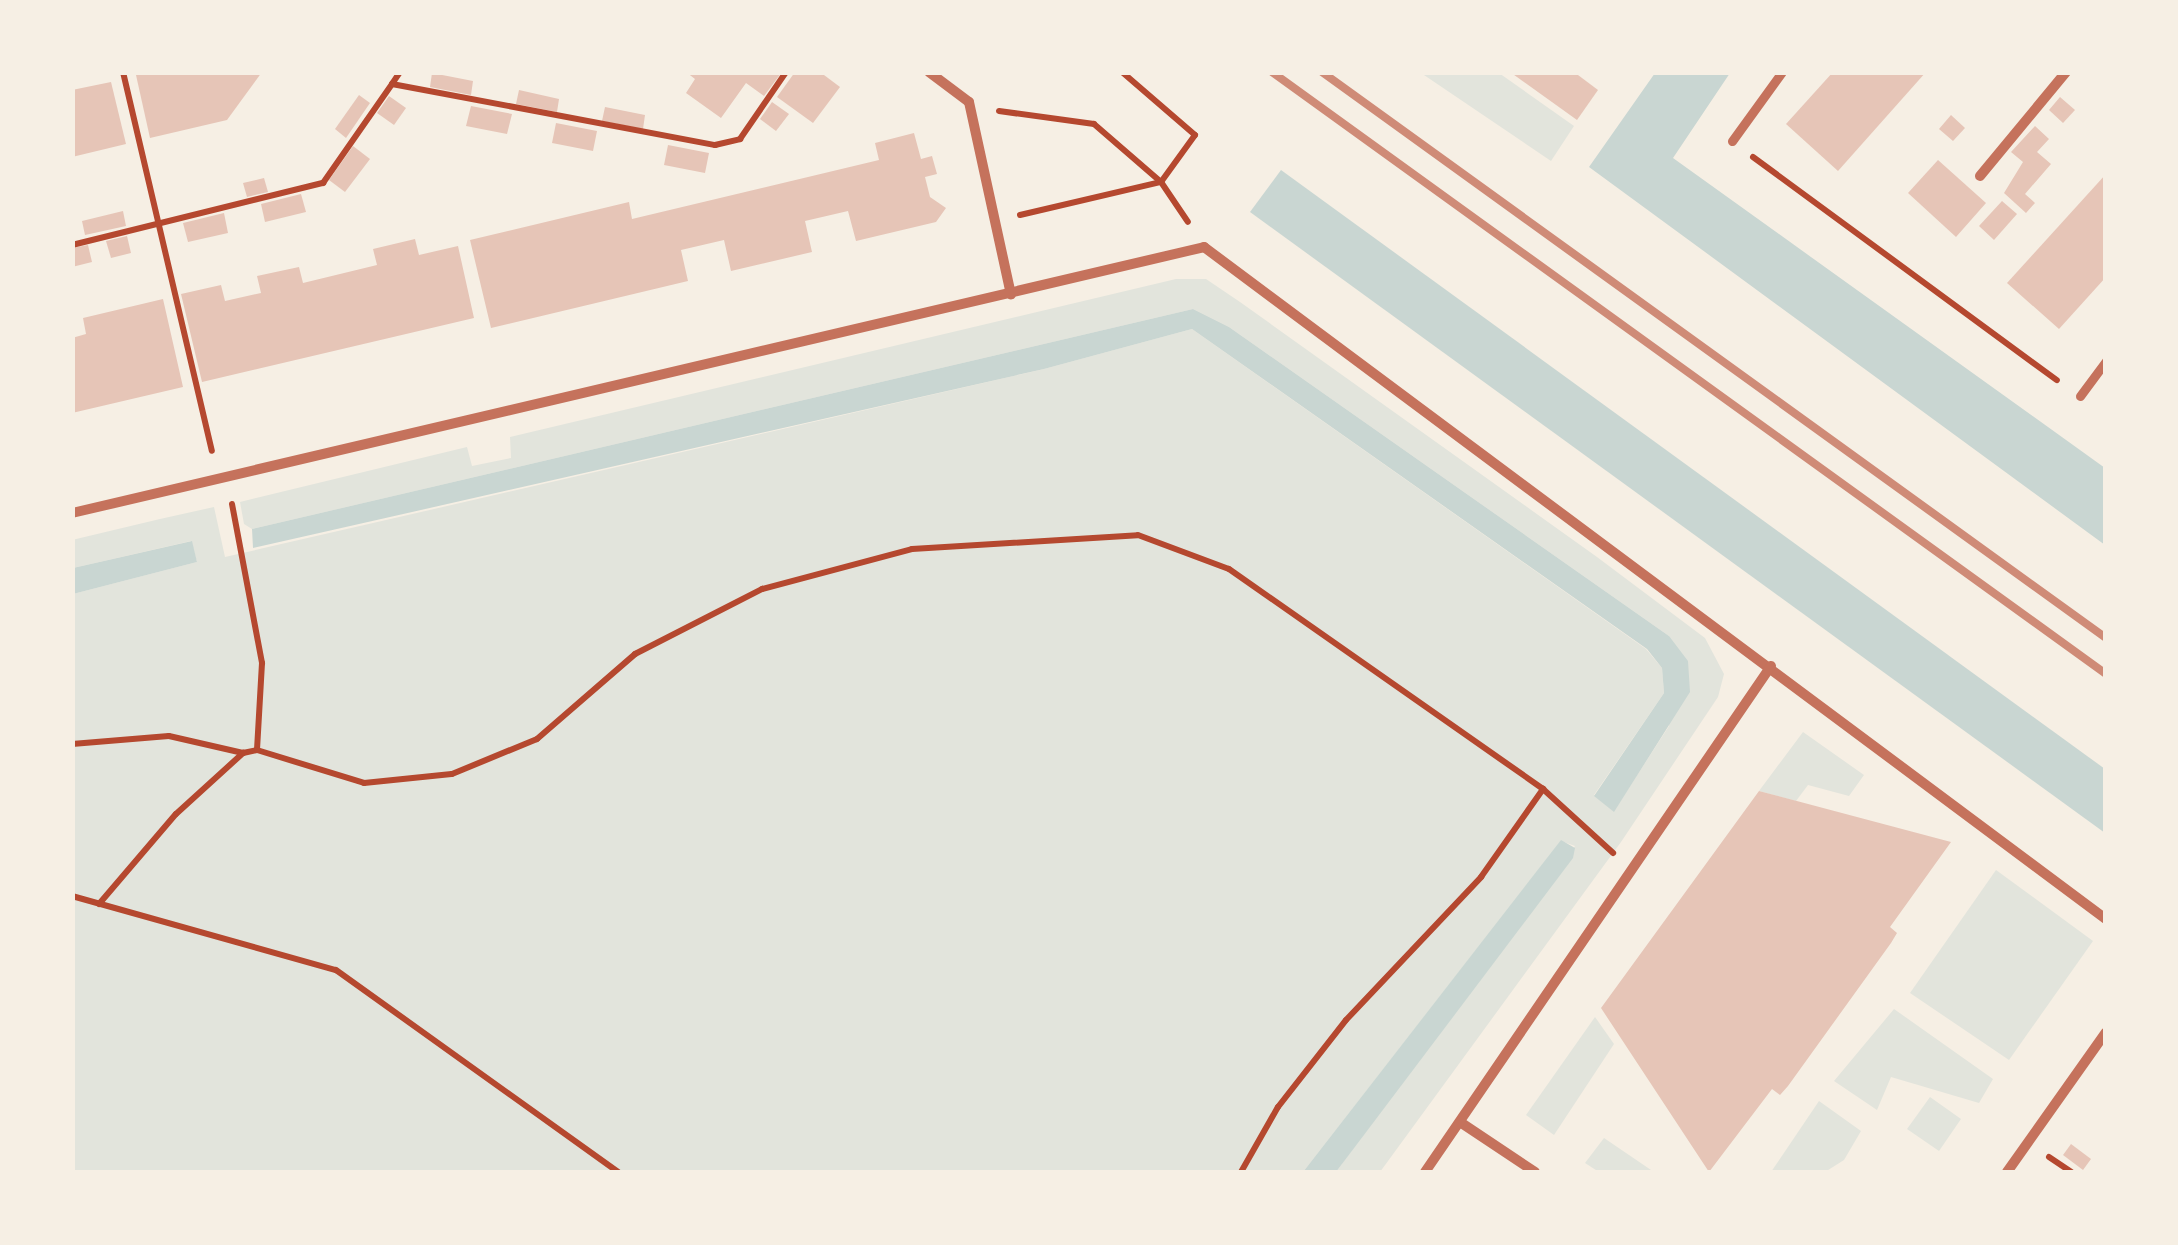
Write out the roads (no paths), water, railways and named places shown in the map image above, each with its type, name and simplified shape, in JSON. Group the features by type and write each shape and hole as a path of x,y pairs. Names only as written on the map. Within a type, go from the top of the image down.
{"street":[{"path":"928,72 969,102 1011,294"},
{"path":"1732,142 1782,72"},
{"path":"1980,176 2066,72"},
{"path":"72,513 1204,247 2106,919"},
{"path":"2080,396 2106,361"},
{"path":"1425,1172 1771,666"},
{"path":"2006,1172 2106,1032"},
{"path":"1460,1122 1534,1172"}],"railway":[{"path":"1272,72 2106,674"},
{"path":"1322,72 2106,638"}]}
